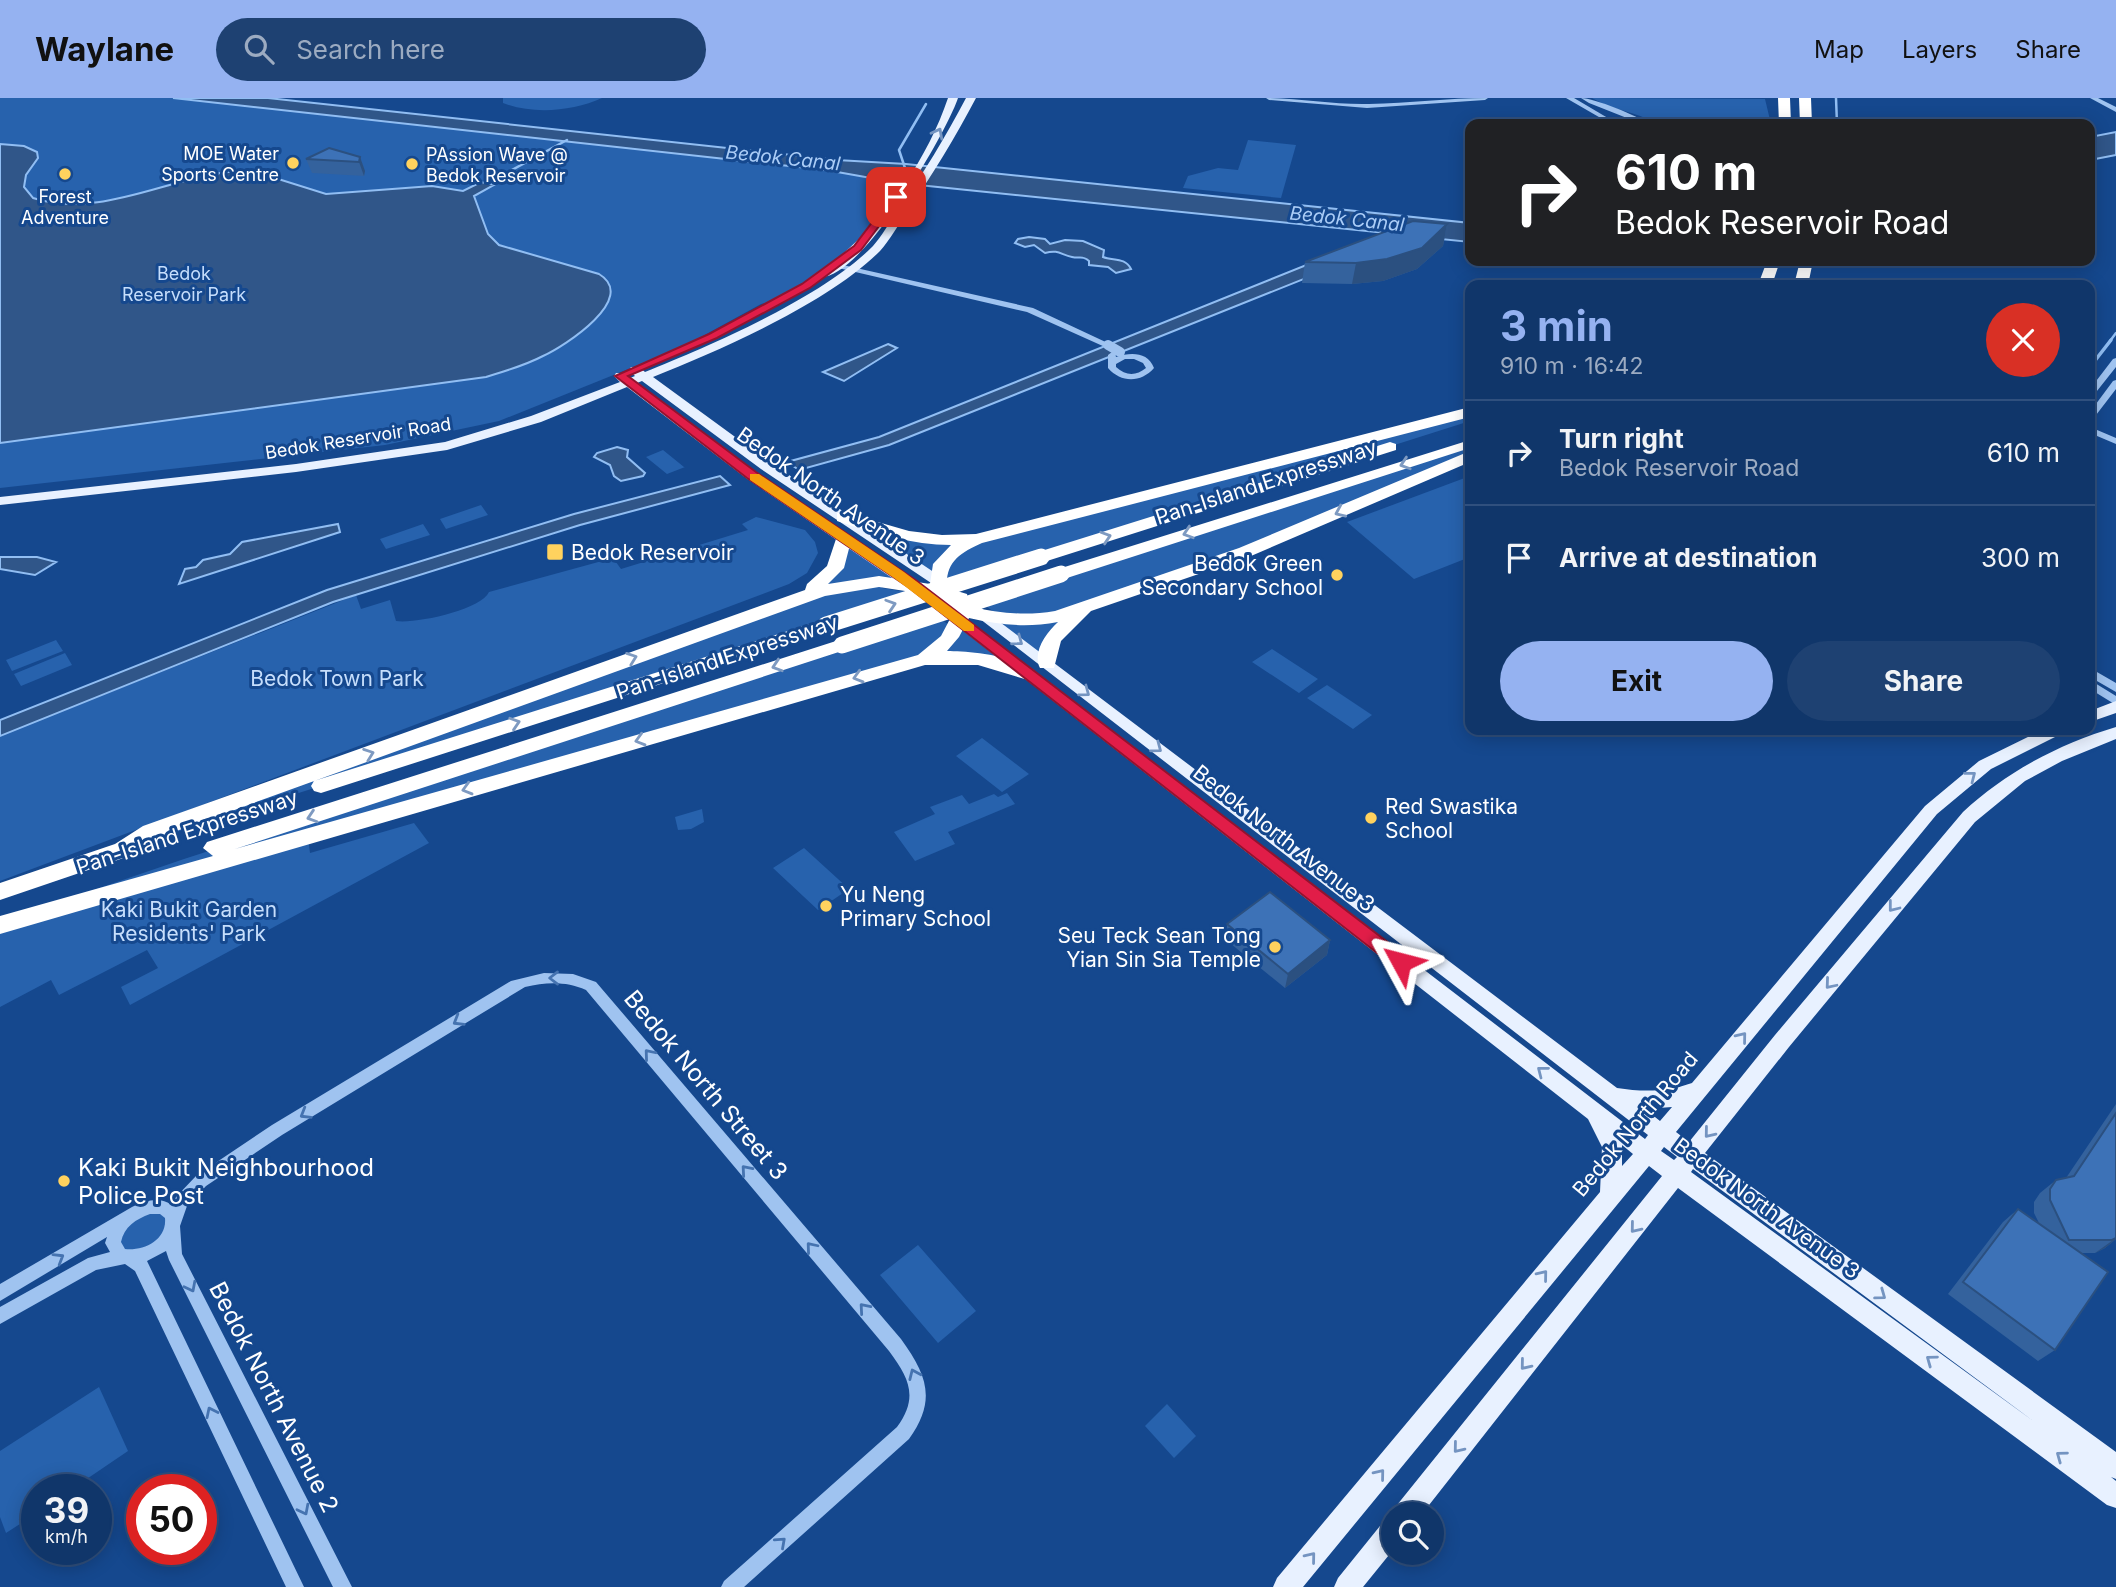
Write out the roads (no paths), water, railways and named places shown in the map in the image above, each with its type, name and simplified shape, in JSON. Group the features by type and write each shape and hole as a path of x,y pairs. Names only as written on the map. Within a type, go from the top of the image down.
{"highway":[{"path":"1784,98 1785,119"},
{"path":"1805,98 1807,119"},
{"path":"843,517 918,539 949,542 976,539 1465,413"},
{"name":"Pan-Island Expressway","path":"0,892 123,849 1465,424"},
{"name":"Pan-Island Expressway","path":"0,923 196,854 1465,445"},
{"path":"123,849 150,832 796,598 864,580 912,584 939,592 961,611 988,618 1042,619 1100,603 1288,535 1465,458"},
{"path":"796,598 831,574 840,557 844,537"},
{"path":"939,592 937,569 943,560 976,539"},
{"path":"1047,664 1046,649 1051,639 1072,620 1100,603"},
{"path":"924,659 945,644 961,611"},
{"path":"0,923 924,659 965,657 1003,664 1028,674"}],"main road":[{"name":"Bedok Reservoir Road","path":"640,373 685,360 789,310 841,270 927,157 953,98"},
{"name":"Bedok Reservoir Road","path":"0,493 269,467 389,448 467,432 640,373 841,270 877,248 939,158 971,98"},
{"path":"593,397 662,397 667,377 685,360"},
{"name":"Bedok North Avenue 3","path":"640,373 662,397 751,475 912,584"},
{"name":"Bedok Reservoir Road","path":"0,501 447,446 503,430 593,397 625,379"},
{"name":"Bedok North Avenue 3","path":"625,379 662,397 843,517 939,592 1028,674 1645,1151 2116,1496"},
{"name":"Bedok North Avenue 3","path":"988,618 1661,1132 2116,1468"},
{"path":"2095,715 2116,707"},
{"path":"1416,1502 1691,1154 1969,817 1988,798 2048,760 2116,733"},
{"name":"Bedok North Road","path":"1286,1587 1645,1151 1699,1090 1931,810 1985,765 2044,735"},
{"path":"2015,748 2048,760"},
{"path":"1614,1096 1657,1101 1674,1100 1699,1090"},
{"path":"1596,1113 1612,1147 1611,1193"},
{"path":"1348,1587 1381,1545"}],"street":[{"path":"1269,98 1367,106 1460,99"},
{"path":"1312,98 1390,101 1485,98"},
{"path":"1569,98 1606,119"},
{"path":"1584,98 1603,109 1638,119"},
{"path":"2093,98 2116,108"},
{"path":"2102,98 2116,108"},
{"path":"841,270 1023,315 1104,346 1115,356 1135,356 1149,363 1148,372 1135,377 1122,376 1112,370 1115,356"},
{"path":"2095,388 2116,361"},
{"path":"2095,410 2116,383"},
{"path":"2095,430 2116,438"},
{"path":"2095,675 2116,688"},
{"path":"2095,687 2116,701"},
{"name":"Bedok North Street 3","path":"173,1226 181,1202 201,1181 277,1130 516,985 553,978 576,980 591,986 895,1345 913,1368 919,1383 917,1409 903,1433 730,1587"},
{"path":"0,1293 134,1213 150,1207 163,1207 172,1214 173,1226 158,1248 129,1258 96,1262 0,1317"},
{"path":"134,1213 120,1226 114,1239 116,1252 141,1266 295,1587"},
{"name":"Bedok North Avenue 2","path":"173,1226 174,1255 342,1587"}],"water":[{"name":"Bedok Canal","path":"173,98 268,98 837,160 906,164 1465,222 1465,241 1411,236 889,445 799,470 787,462 879,437 1386,233 899,183 826,170"},
{"path":"2116,132 2116,155 2095,159 2095,136"},
{"path":"0,144 24,146 37,152 38,158 26,175 24,187 33,198 59,203 85,204 111,200 213,174 239,171 256,172 326,194 432,186 463,191 481,182 494,185 474,196 488,234 499,245 599,274 609,284 610,296 605,308 594,320 567,342 529,363 486,377 0,443"},
{"path":"1018,239 1045,239 1050,244 1065,240 1083,241 1104,250 1103,257 1122,261 1131,269 1116,273 1108,267 1089,265 1085,258 1057,252 1045,253 1034,245 1025,247 1015,243"},
{"path":"888,344 897,348 844,381 823,372"},
{"path":"617,447 628,450 627,457 645,473 643,476 621,481 614,476 610,465 594,457 597,453"},
{"path":"720,476 730,485 580,525 333,602 0,736 0,720 327,590 574,514"},
{"path":"338,524 340,532 179,584 185,569 196,567 203,560 230,554 242,542"},
{"path":"0,557 37,557 56,562 35,575 0,569"}],"waterway":[{"path":"1836,98 1837,119"},
{"path":"905,168 899,150 926,104"},
{"path":"488,183 567,140"},
{"path":"2110,341 2116,333"},
{"path":"2095,361 2111,340"}],"place":[{"name":"MOE Water Sports Centre","path":"293,163"},
{"name":"PAssion Wave @ Bedok Reservoir","path":"412,164"},
{"name":"Forest Adventure","path":"65,174"},
{"name":"Bedok Reservoir","path":"555,552"},
{"name":"Bedok Green Secondary School","path":"1337,575"},
{"name":"Red Swastika School","path":"1371,818"},
{"name":"Yu Neng Primary School","path":"826,906"},
{"name":"Seu Teck Sean Tong Yian Sin Sia Temple","path":"1275,947"},
{"name":"Kaki Bukit Neighbourhood Police Post","path":"64,1181"}],"park label":[{"name":"Bedok Reservoir Park","path":"184,283"},
{"name":"Bedok Town Park","path":"337,678"},
{"name":"Kaki Bukit Garden Residents' Park","path":"189,921"}]}
